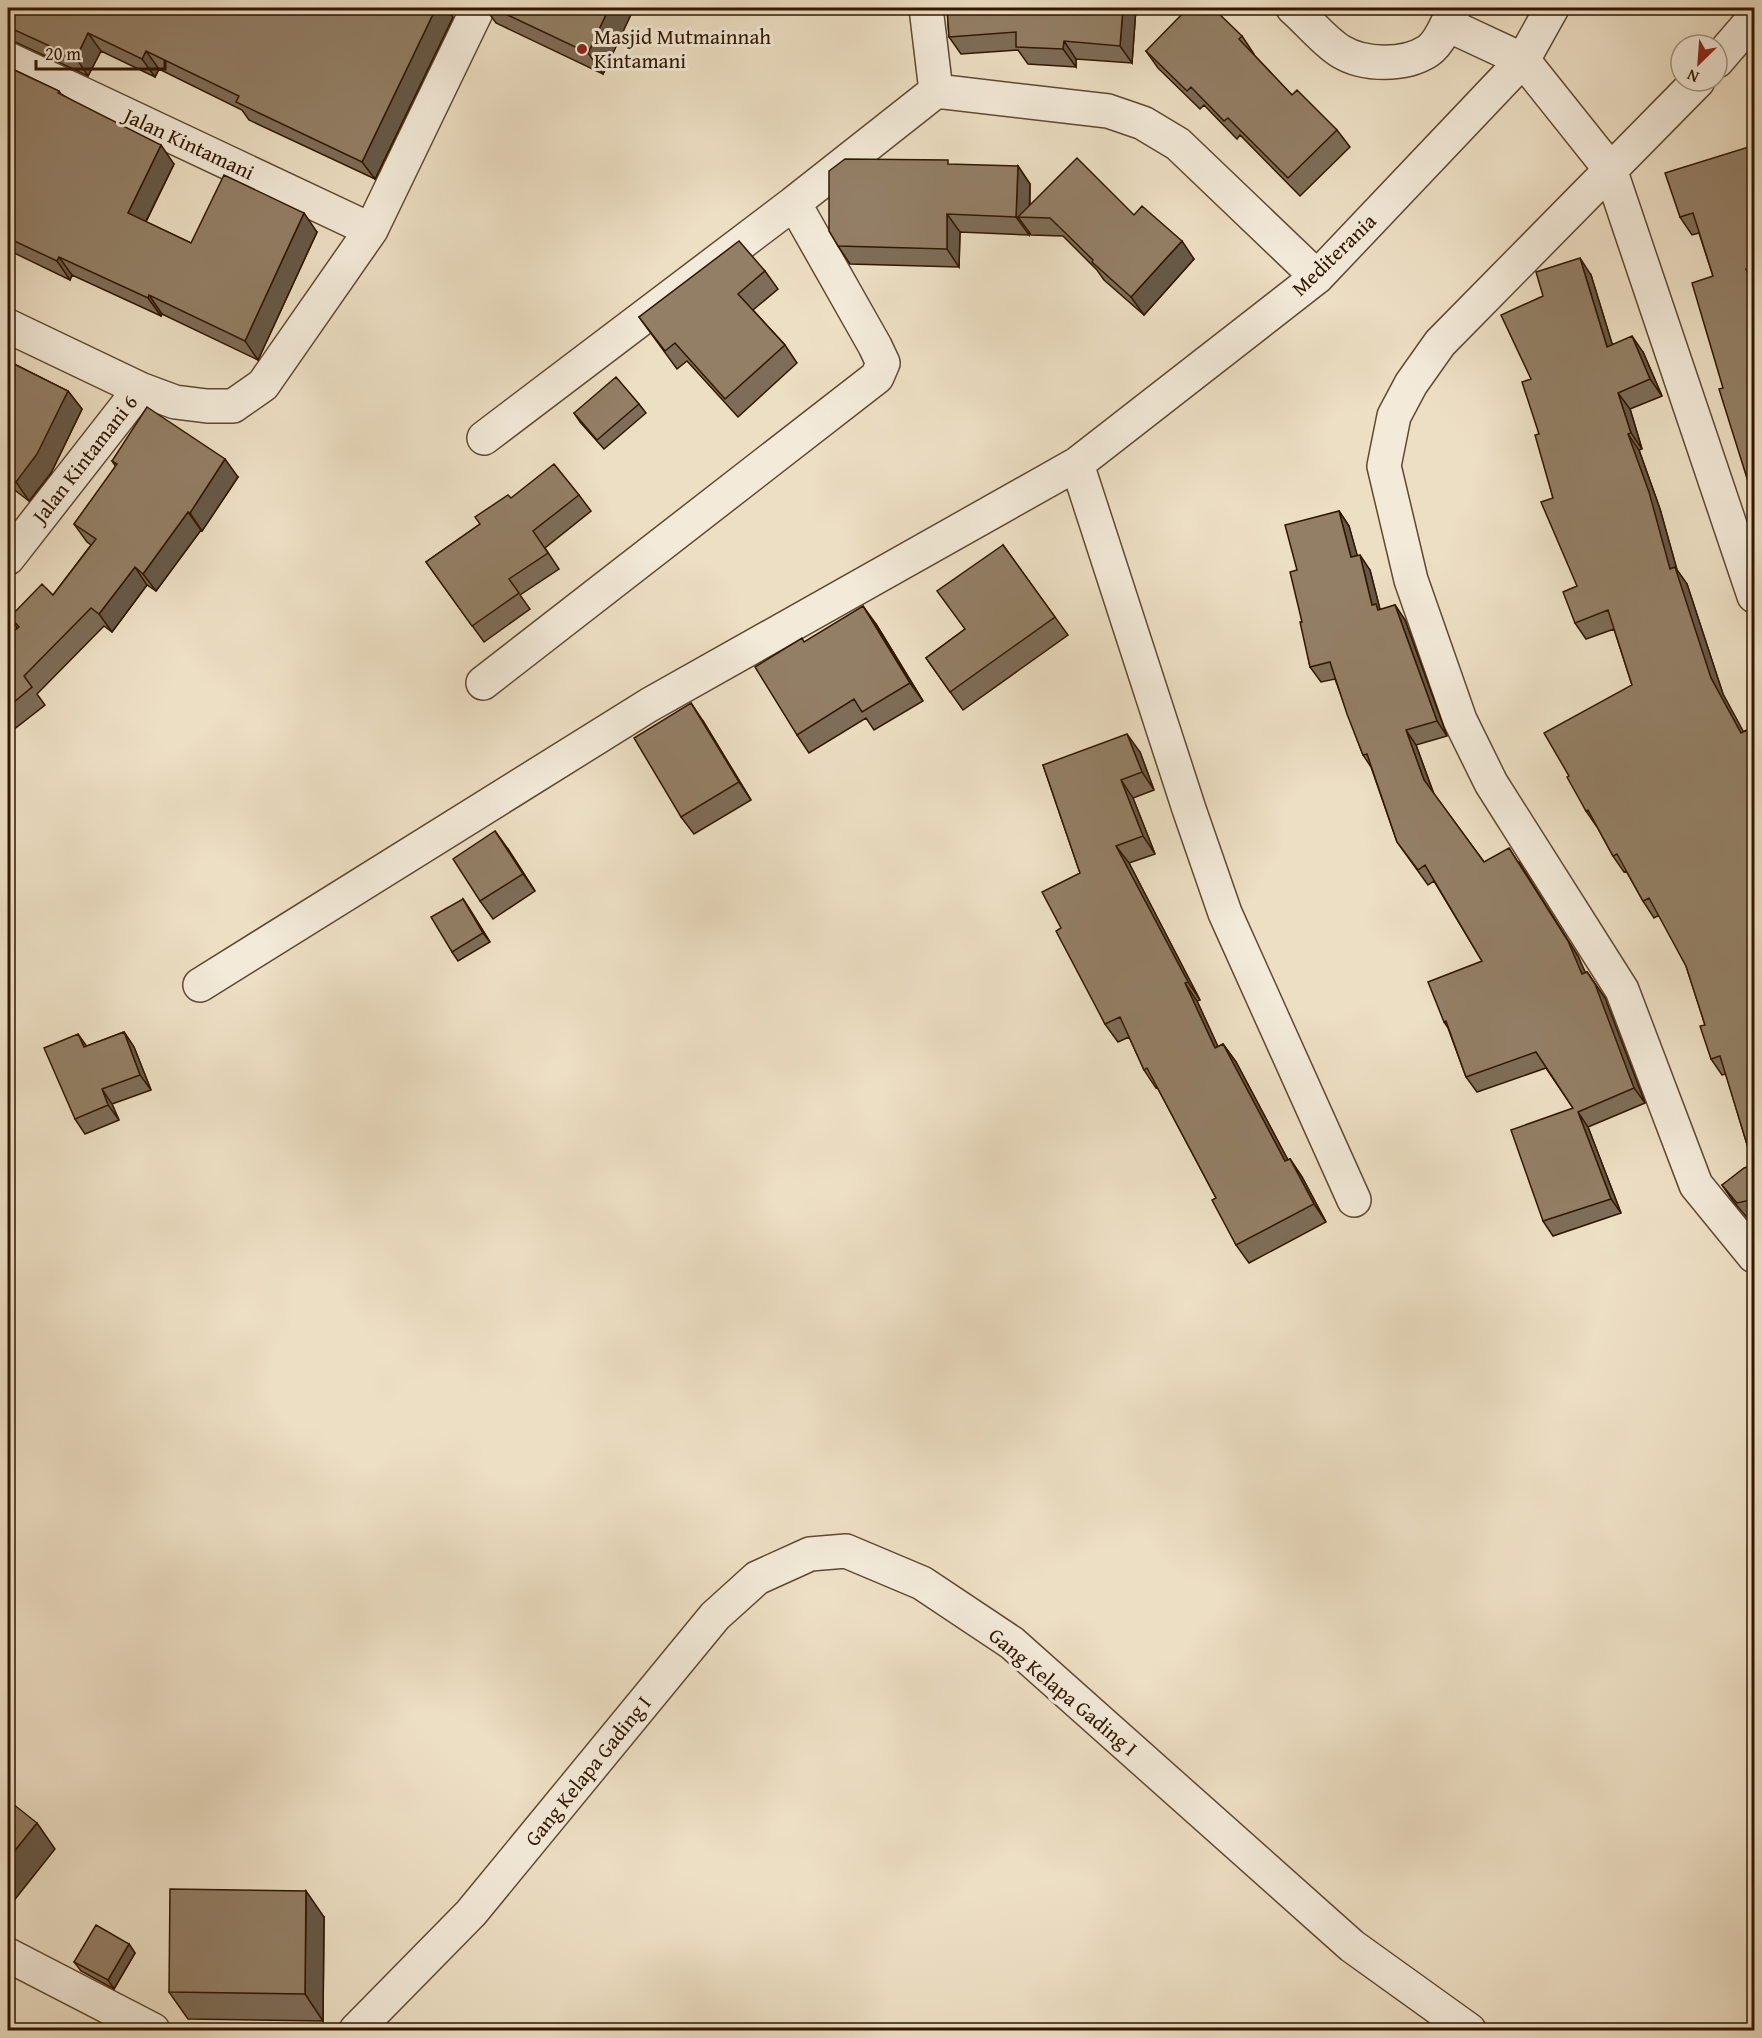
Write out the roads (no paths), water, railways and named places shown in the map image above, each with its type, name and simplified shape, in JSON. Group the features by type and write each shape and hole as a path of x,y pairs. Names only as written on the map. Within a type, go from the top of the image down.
{"street":[{"path":"926,8 936,91"},
{"path":"1293,8 1341,51 1373,62 1405,60 1430,50 1451,16 1523,60 1610,169 1755,596"},
{"name":"Mediterania","path":"200,986 649,705 1077,464 1317,277 1523,60 1552,8"},
{"path":"8,326 140,389 175,402 233,406 263,385 370,230 468,11"},
{"path":"1729,47 1755,18"},
{"name":"Jalan Kintamani","path":"8,59 370,230"},
{"path":"484,438 794,204 936,91 1108,111 1143,123 1178,144 1317,277"},
{"path":"1686,93 1440,343 1412,384 1394,416 1384,466 1411,580 1460,720 1491,783 1622,990 1696,1185 1755,1256"},
{"path":"483,683 878,376 883,363 875,346 794,204"},
{"name":"Jalan Kintamani 6","path":"8,558 140,389"},
{"path":"1077,464 1225,913 1354,1200"},
{"name":"Gang Kelapa Gading I","path":"356,2031 471,1913 715,1616 757,1578 810,1554 846,1551 922,1583 1012,1643 1352,1946 1469,2031"},
{"path":"8,1955 153,2031"}],"place":[{"name":"Masjid Mutmainnah Kintamani","path":"582,49"}]}
